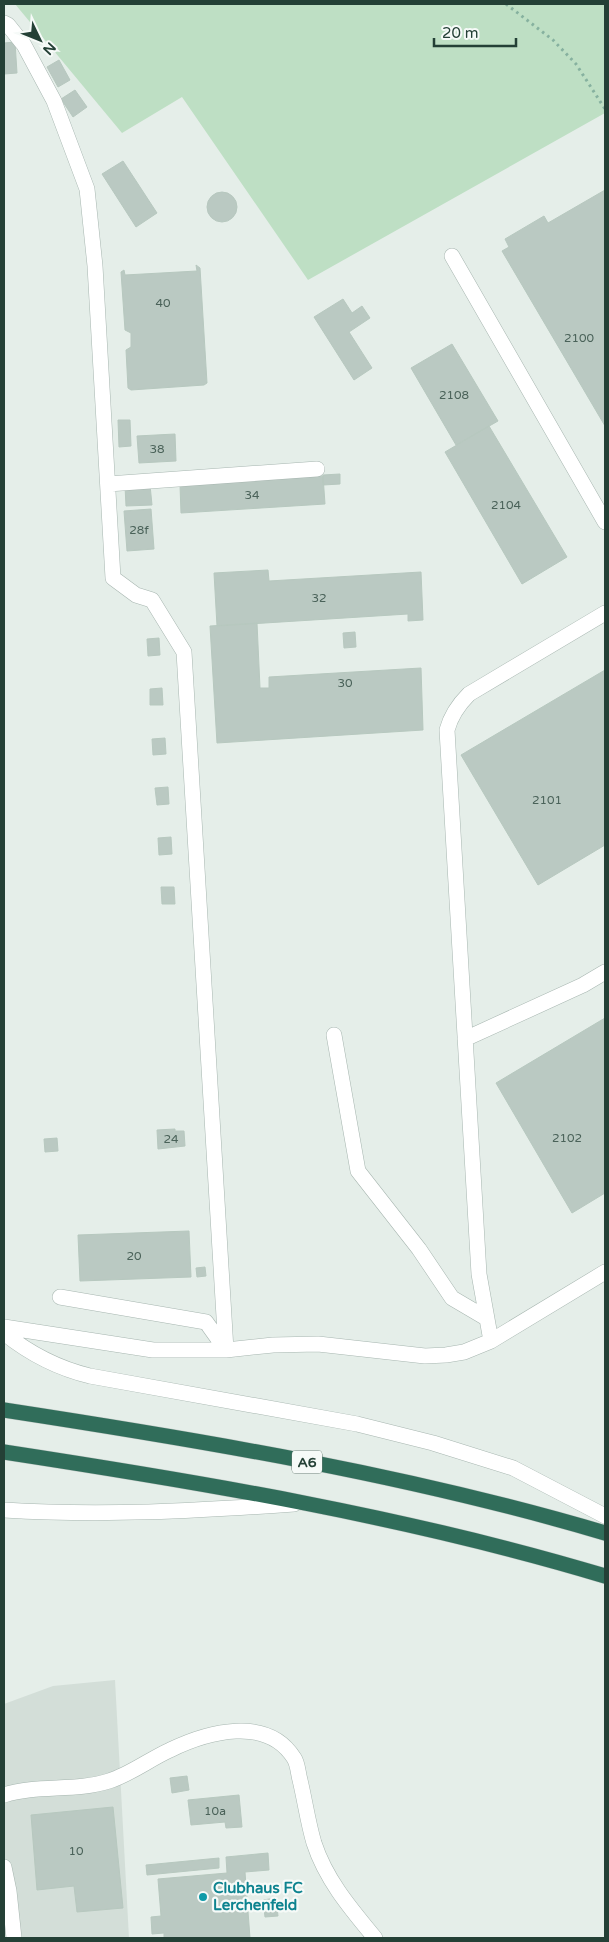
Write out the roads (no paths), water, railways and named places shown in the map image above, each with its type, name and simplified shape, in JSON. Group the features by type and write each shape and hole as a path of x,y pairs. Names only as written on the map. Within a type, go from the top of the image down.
{"highway":[{"name":"A6","path":"4,1410 238,1448 368,1474 515,1508 605,1533"},
{"path":"4,1452 304,1503 435,1531 605,1576"}],"street":[{"path":"4,23 8,25 24,45 54,101 87,189 95,266 113,578 136,595 152,600 184,652 226,1350"},
{"path":"452,256 605,522"},
{"path":"108,484 317,469"},
{"path":"491,1341 479,1274 447,730 451,717 459,704 469,694 605,613"},
{"path":"465,1039 583,985 605,972"},
{"path":"334,1036 358,1171 419,1249 452,1298 486,1318"},
{"path":"4,1327 153,1350 226,1350 273,1345 318,1344 425,1356 446,1355 464,1352 491,1341 605,1272"},
{"path":"60,1297 206,1322 226,1350"},
{"path":"4,1333 47,1362 83,1374 357,1424 433,1443 513,1468 605,1516"},
{"path":"4,1510 49,1513 175,1512 304,1503"},
{"path":"4,1795 26,1789 90,1785 110,1781 197,1738 222,1732 253,1731 271,1737 284,1746 295,1759 314,1842 325,1872 347,1904 375,1938"},
{"path":"4,1867 9,1891 14,1938"}],"place":[{"name":"Clubhaus FC Lerchenfeld","path":"203,1897"}]}
